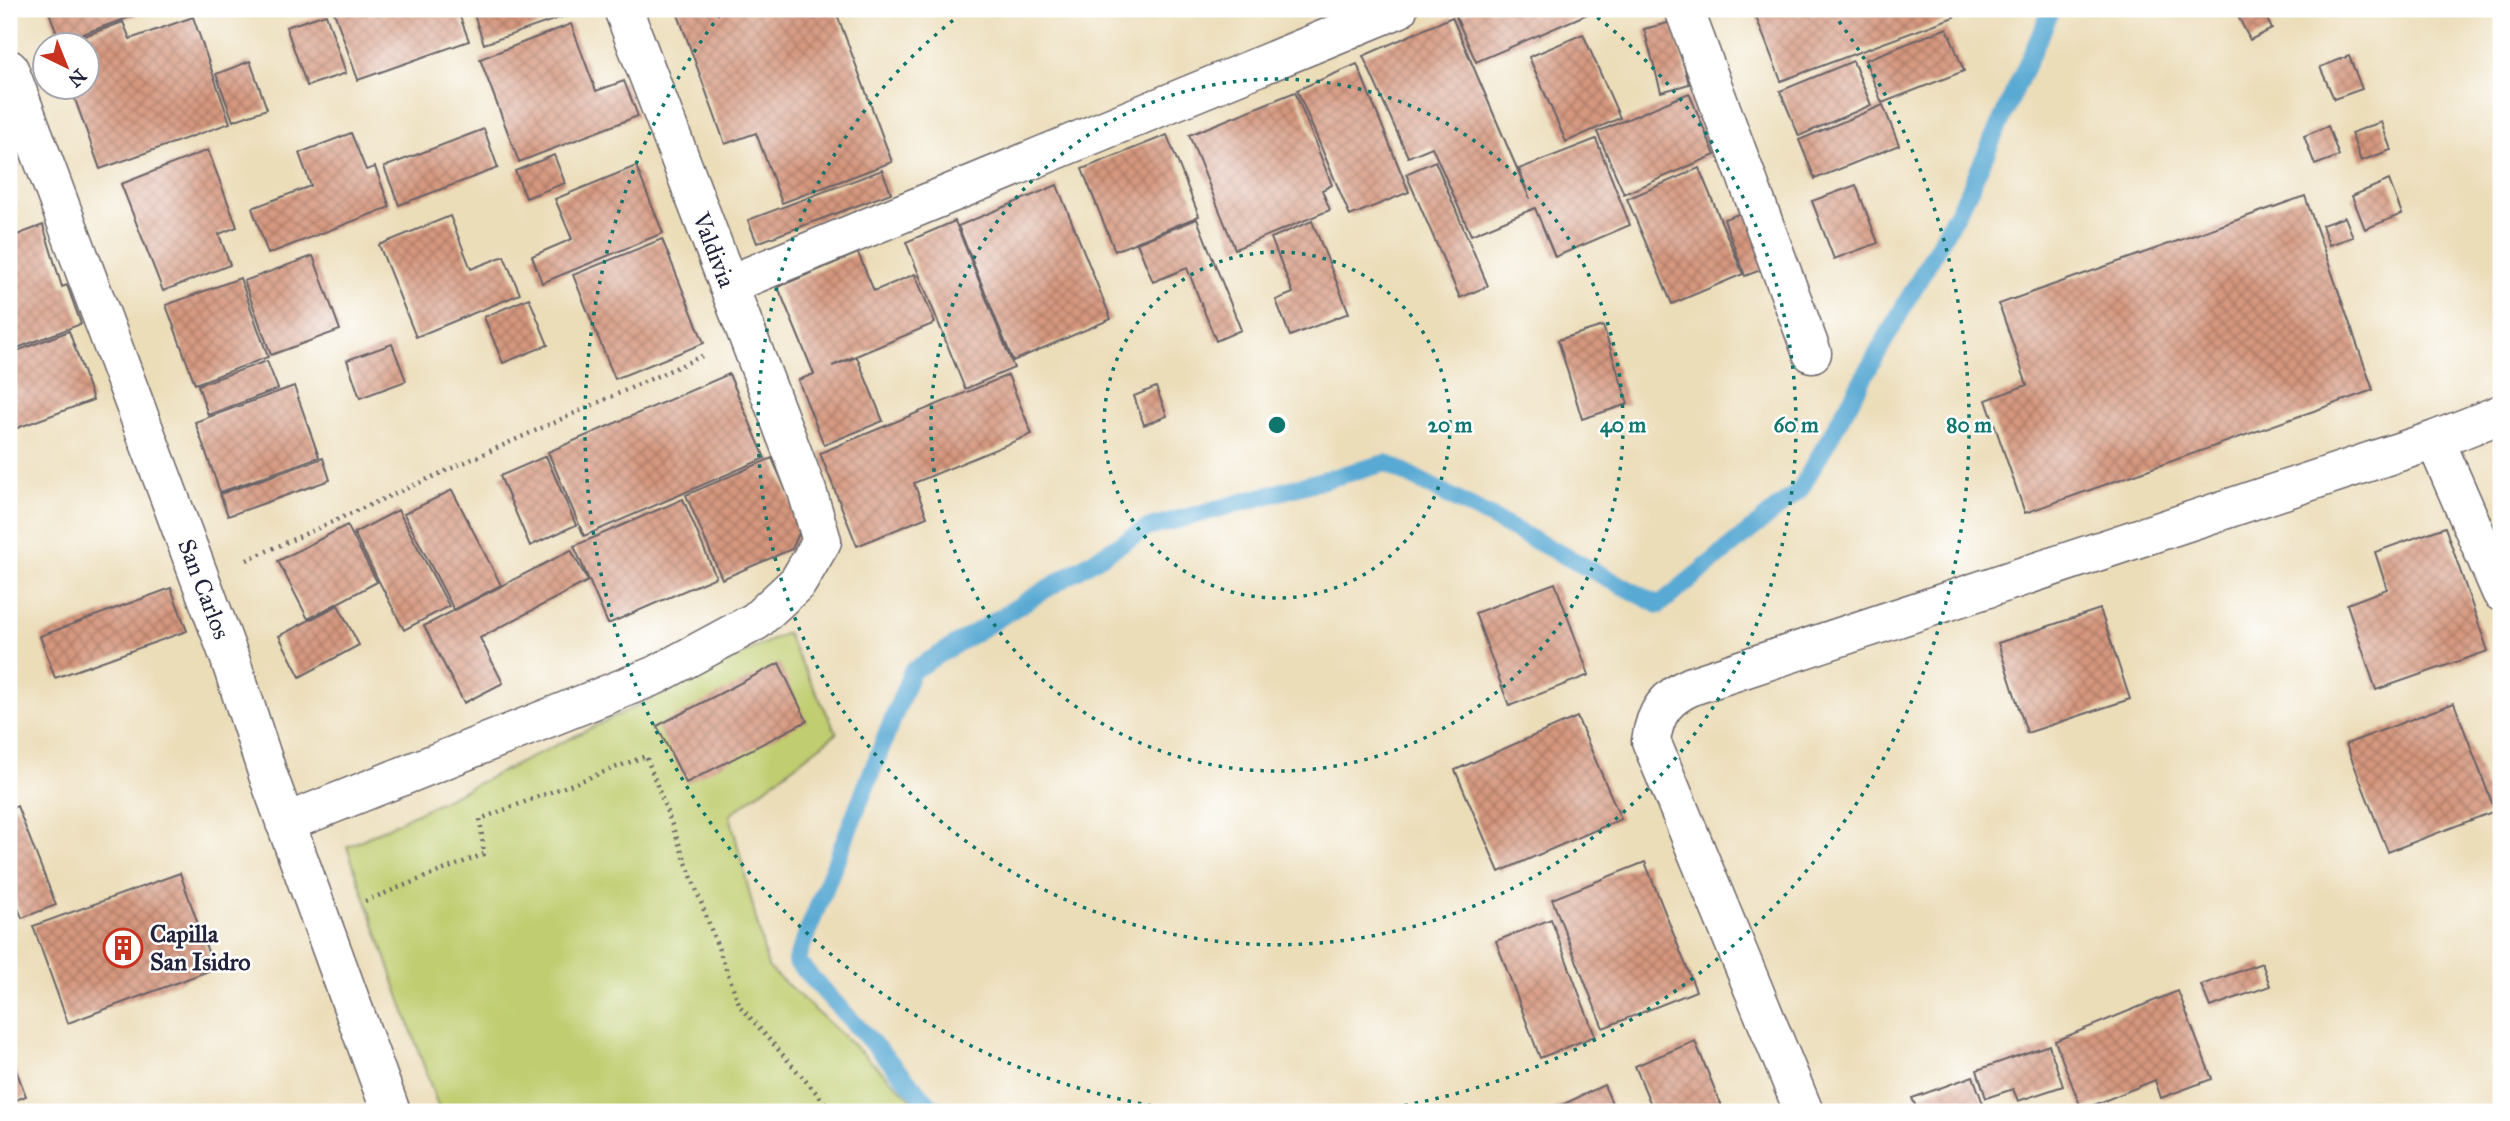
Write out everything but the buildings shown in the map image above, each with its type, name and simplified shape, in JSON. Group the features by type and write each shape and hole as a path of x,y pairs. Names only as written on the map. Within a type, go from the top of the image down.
{"street":[{"name":"Valdivia","path":"285,823 656,675 756,621 798,582 822,541 807,491 623,9"},
{"path":"727,285 1398,9"},
{"path":"1684,9 1812,353"},
{"name":"San Carlos","path":"9,69 201,580 285,823 391,1112"},
{"path":"1804,1112 1651,741 1654,721 1664,702 1692,685 2435,440 2501,414"},
{"path":"2435,440 2501,592"}],"path":[{"path":"201,580 747,336"},
{"path":"320,919 484,855 480,819 646,756 740,1006 831,1111"}],"green space":[{"path":"786,633 837,733 730,815 768,967 926,1112 440,1112 347,847"}],"waterway":[{"path":"943,1112 932,1107 796,961 912,671 1147,528 1386,463 1659,605 1800,490 1968,193 2052,9"}],"place":[{"name":"Capilla San Isidro","path":"123,948"}]}
